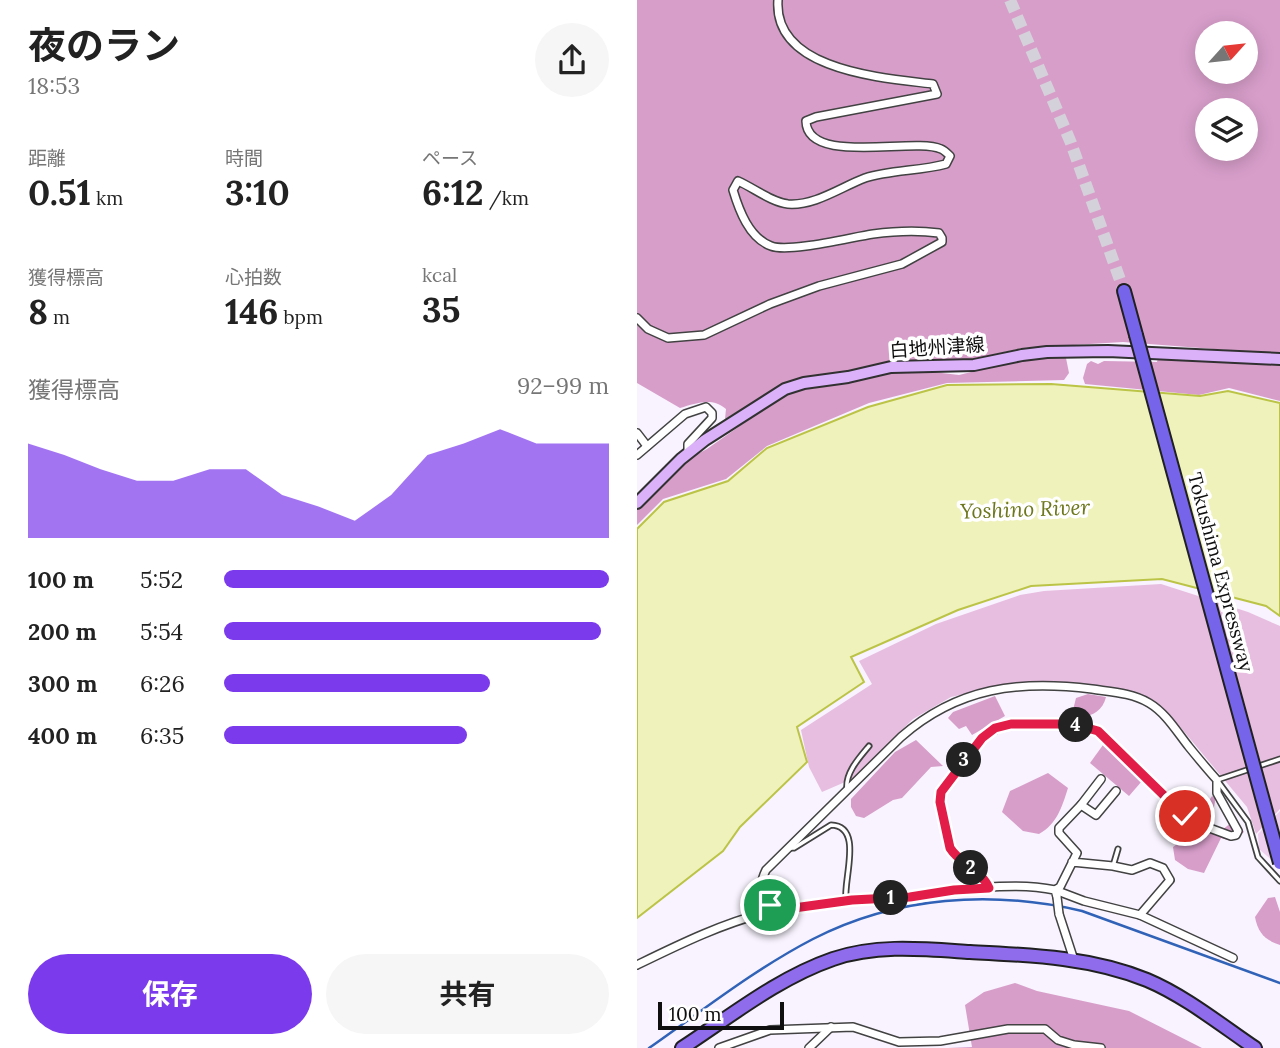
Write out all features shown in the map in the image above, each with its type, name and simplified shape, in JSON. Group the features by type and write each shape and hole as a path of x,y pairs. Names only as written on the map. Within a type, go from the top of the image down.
{"highway":[{"name":"Tokushima Expressway","path":"1124,291 1280,863"},
{"path":"692,1046 794,976 834,959 874,950 911,948 1033,955 1074,960 1124,971 1151,982 1255,1048"}],"main road":[{"name":"白地州津線","path":"637,503 688,453 785,390 804,383 891,367 974,365 1047,352 1108,351 1280,359"}],"street":[{"path":"637,318 648,329 668,338 704,335 770,304 819,286 902,264 942,242 939,233 900,232 773,247 761,240 749,227 737,205 733,190 738,181 776,201 789,204 832,193 866,178 920,171 946,164 950,156 941,149 915,146 831,146 813,137 806,121 815,117 937,94 933,84 854,71 805,53 788,36 779,16 778,0"},
{"path":"637,455 685,414 706,407 712,413 711,423 688,444 688,453"},
{"path":"637,433 647,446"},
{"path":"772,911 763,894 761,881 766,870 787,848 922,719 955,701 989,692 1038,685 1119,692 1144,700 1163,715 1217,780 1217,793 1238,831 1234,836 1205,827 1185,816 1098,731 1073,724 1011,724 995,728 982,738 941,792 940,802 950,848 984,877 989,888"},
{"path":"1074,960 1059,914 1056,893 1077,853 1059,833 1059,828 1081,806 1101,779"},
{"path":"1081,806 1096,816 1116,791"},
{"path":"1072,862 1132,870 1150,863 1163,868 1170,880 1140,915"},
{"path":"637,965 684,942 772,911 846,901 989,888 1043,888 1140,915 1233,958"},
{"path":"809,1048 831,1027"},
{"path":"719,1048 770,1030 831,1027 853,1027 899,1042 940,1041 1008,1029 1045,1029 1058,1040 1101,1048"}],"lane":[{"path":"847,789 850,773 869,746"},
{"path":"1280,759 1217,780 1248,822 1258,857 1280,881"},
{"path":"787,848 794,848 831,825 845,829 848,834 850,859 844,891 846,901"},
{"path":"1113,866 1118,849"}],"shaded area":[{"path":"637,0 1280,0 1280,354 1123,342 1023,348 955,363 893,361 783,384 725,419 726,409 715,403 704,402 680,408 637,383"},
{"path":"1066,358 1069,373 1064,380 947,383 869,403 767,446 726,479 663,499 637,525 637,508 690,458 788,392 836,385 889,371 907,369 959,375 1024,359"},
{"path":"1158,358 1280,362 1280,401 1229,388 1199,395 1085,384 1083,378 1087,364 1091,361 1098,364 1104,361 1157,362"},
{"path":"1161,584 1248,612 1280,626 1280,809 1256,834 1247,807 1181,728 1153,703 1062,683 1004,685 951,697 913,719 852,779 822,792 809,767 801,730 872,684 859,661 936,624 1020,595 1044,591"},
{"path":"1088,694 1106,697 1097,712 1081,717 1073,710 1076,698"},
{"path":"995,696 1005,716 972,735 966,726 959,729 948,718 953,712"},
{"path":"916,740 943,766 931,767 902,798 893,800 864,818 856,816 851,807 851,799 895,752"},
{"path":"1103,745 1142,781 1129,796 1090,763"},
{"path":"1048,773 1068,788 1061,808 1055,820 1039,834 1023,831 1002,812 1010,791"},
{"path":"1212,796 1215,798 1214,806 1205,832 1222,830 1236,819 1244,832 1231,841 1221,838 1204,873 1188,869 1175,860 1173,847 1180,842 1164,832 1165,827 1188,833"},
{"path":"1280,811 1280,867 1259,849 1258,834"},
{"path":"1275,897 1280,912 1280,945 1263,935 1255,917 1268,898"},
{"path":"1015,983 1037,991 1129,1011 1202,1048 948,1048 972,1047 965,1005 984,992"}],"water":[{"name":"Yoshino River","path":"1051,384 1200,396 1228,391 1280,403 1280,616 1266,606 1162,579 1031,586 958,610 851,657 864,682 797,727 807,762 740,827 723,851 637,918 637,529 664,502 728,481 767,448 868,407 947,385"}],"tunnel":[{"path":"1010,0 1071,143 1124,291"}],"railway":[{"path":"649,1048 750,977 813,939 878,914 945,901 1014,900 1082,911 1280,983"}],"route":[{"path":"770,905 772,911 852,900 989,888 984,877 950,848 945,835 940,802 941,792 982,738 1003,725 1090,727 1106,736 1185,816"}]}
